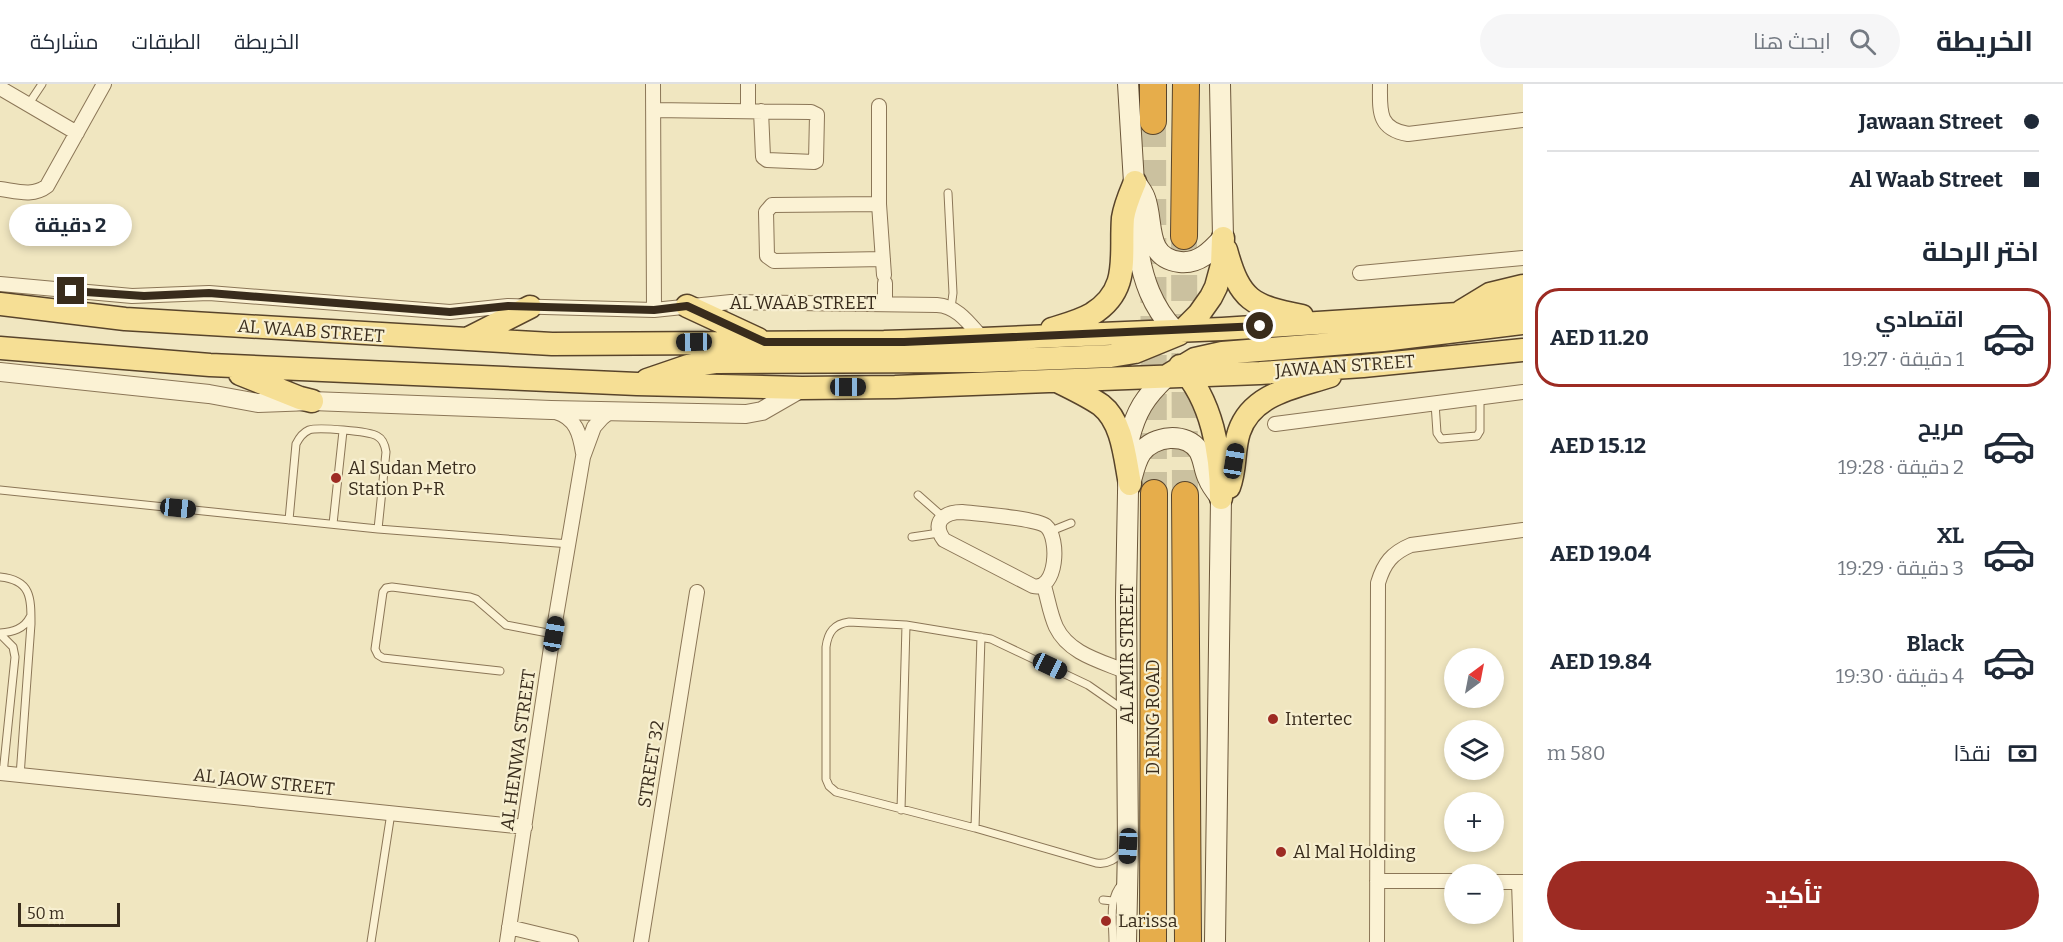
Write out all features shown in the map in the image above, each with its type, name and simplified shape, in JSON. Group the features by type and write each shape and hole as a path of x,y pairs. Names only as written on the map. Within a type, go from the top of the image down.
{"highway":[{"path":"1153,84 1153,121"},
{"path":"1184,236 1186,84"},
{"name":"D RING ROAD","path":"1153,942 1154,493"},
{"name":"D RING ROAD","path":"1185,495 1188,942"}],"main road":[{"path":"1128,84 1138,249 1141,271 1154,305 1162,317 1211,354 1260,373"},
{"path":"637,384 688,366 715,362 981,361 1116,356 1153,346 1179,331 1199,315 1216,287 1222,265 1220,84"},
{"path":"1135,182 1145,198 1153,242 1166,258 1186,263 1196,261 1205,256 1223,237"},
{"path":"1032,336 1091,314 1112,296 1119,284 1122,271 1125,206 1135,182"},
{"path":"1223,237 1233,274 1243,292 1253,301 1282,313 1330,321"},
{"path":"1458,314 1490,294 1523,286"},
{"name":"AL WAAB STREET","path":"0,304 125,319 552,344 884,342 1179,331"},
{"path":"687,306 765,342"},
{"path":"1179,331 1458,314 1523,306"},
{"path":"465,340 530,307"},
{"path":"1178,373 1211,354 1383,339 1523,323"},
{"path":"1103,333 1125,336 1153,346 1178,373 1207,412 1214,433 1221,498 1215,942"},
{"name":"AL WAAB STREET","path":"0,348 210,365 637,384 802,388 895,387 1178,373"},
{"name":"JAWAAN STREET","path":"1178,373 1260,373 1363,366 1523,350"},
{"path":"210,365 244,375 312,401"},
{"path":"1221,498 1232,476 1239,431 1258,404 1271,395 1363,366"},
{"name":"AL AMIR STREET","path":"1126,942 1128,714 1126,598 1130,484 1129,439 1134,418 1150,392 1178,373"},
{"path":"1055,380 1082,394 1107,411 1121,441 1130,484"},
{"path":"1130,484 1143,450 1154,442 1167,438 1179,438 1198,450 1211,485 1221,498"}],"street":[{"path":"0,189 30,193 42,190 51,180 104,84"},
{"path":"653,84 654,310"},
{"path":"653,110 755,110 812,112 817,115 816,161 767,160 762,153 755,110 748,84"},
{"path":"1380,84 1381,116 1386,124 1396,132 1408,134 1523,120"},
{"path":"0,88 77,133"},
{"path":"879,106 879,204 885,304"},
{"path":"879,204 772,205 766,212 767,256 774,261 883,260"},
{"path":"1360,273 1523,258"},
{"name":"AL WAAB STREET","path":"0,284 132,296 209,293 450,312 508,306 654,310 731,302 885,304 951,308"},
{"path":"951,308 983,339"},
{"name":"AL WAAB STREET","path":"0,372 209,394 258,403 312,401 551,410 754,413 762,411 802,388"},
{"path":"1275,424 1523,392"},
{"name":"AL HENWA STREET","path":"551,410 561,413 576,426 580,435 583,457"},
{"name":"AL HENWA STREET","path":"507,942 583,457 594,428 612,410"},
{"path":"962,512 1041,523 1051,531 1053,536 1054,548 1050,577 1044,586 1037,587 944,540 939,533 943,517 948,513 962,512"},
{"path":"1377,942 1378,583 1382,570 1399,550 1411,545 1523,530"},
{"path":"1044,586 1055,626 1064,639 1076,650 1127,672"},
{"name":"STREET 32","path":"641,942 696,592"},
{"name":"AL JAOW STREET","path":"1,774 525,826"},
{"path":"1377,881 1444,881"},
{"path":"1504,882 1521,882 1521,942"},
{"path":"509,927 571,942"}],"lane":[{"path":"28,105 42,84"},
{"path":"948,193 951,308"},
{"path":"1435,403 1437,434 1441,439 1477,436 1480,431 1480,398"},
{"path":"289,520 298,438 314,429 373,434 378,436 385,446 378,529"},
{"path":"333,524 343,431"},
{"path":"0,490 378,529 570,544"},
{"path":"918,495 943,517"},
{"path":"1051,531 1071,523"},
{"path":"912,537 939,533"},
{"path":"0,577 18,580 25,586 31,615 20,776"},
{"path":"500,671 383,658 378,655 375,649 383,592 386,588 392,587 470,597 476,599 506,625 554,634"},
{"path":"0,634 17,630 27,622 31,615"},
{"path":"1128,714 1101,693 1063,672 992,639 906,625 849,622 840,623 827,637 826,779 829,786 837,792 1096,863 1103,864 1111,861 1128,846"},
{"path":"901,810 906,625"},
{"path":"0,634 13,647 15,657 1,774"},
{"path":"975,828 981,637"},
{"path":"370,942 391,813"},
{"path":"1113,942 1113,901 1116,892 1127,880"},
{"path":"1103,900 1113,901"}],"tunnel":[{"path":"1153,121 1154,493"},
{"path":"1184,236 1185,495"}],"place":[{"name":"Al Sudan Metro Station P+R","path":"336,478"},
{"name":"Intertec","path":"1273,719"},
{"name":"Al Mal Holding","path":"1281,852"},
{"name":"Larissa","path":"1106,921"}],"route":[{"path":"71,291 132,296 209,293 450,312 508,306 654,310 687,306 765,342 904,342 1260,326"}]}
